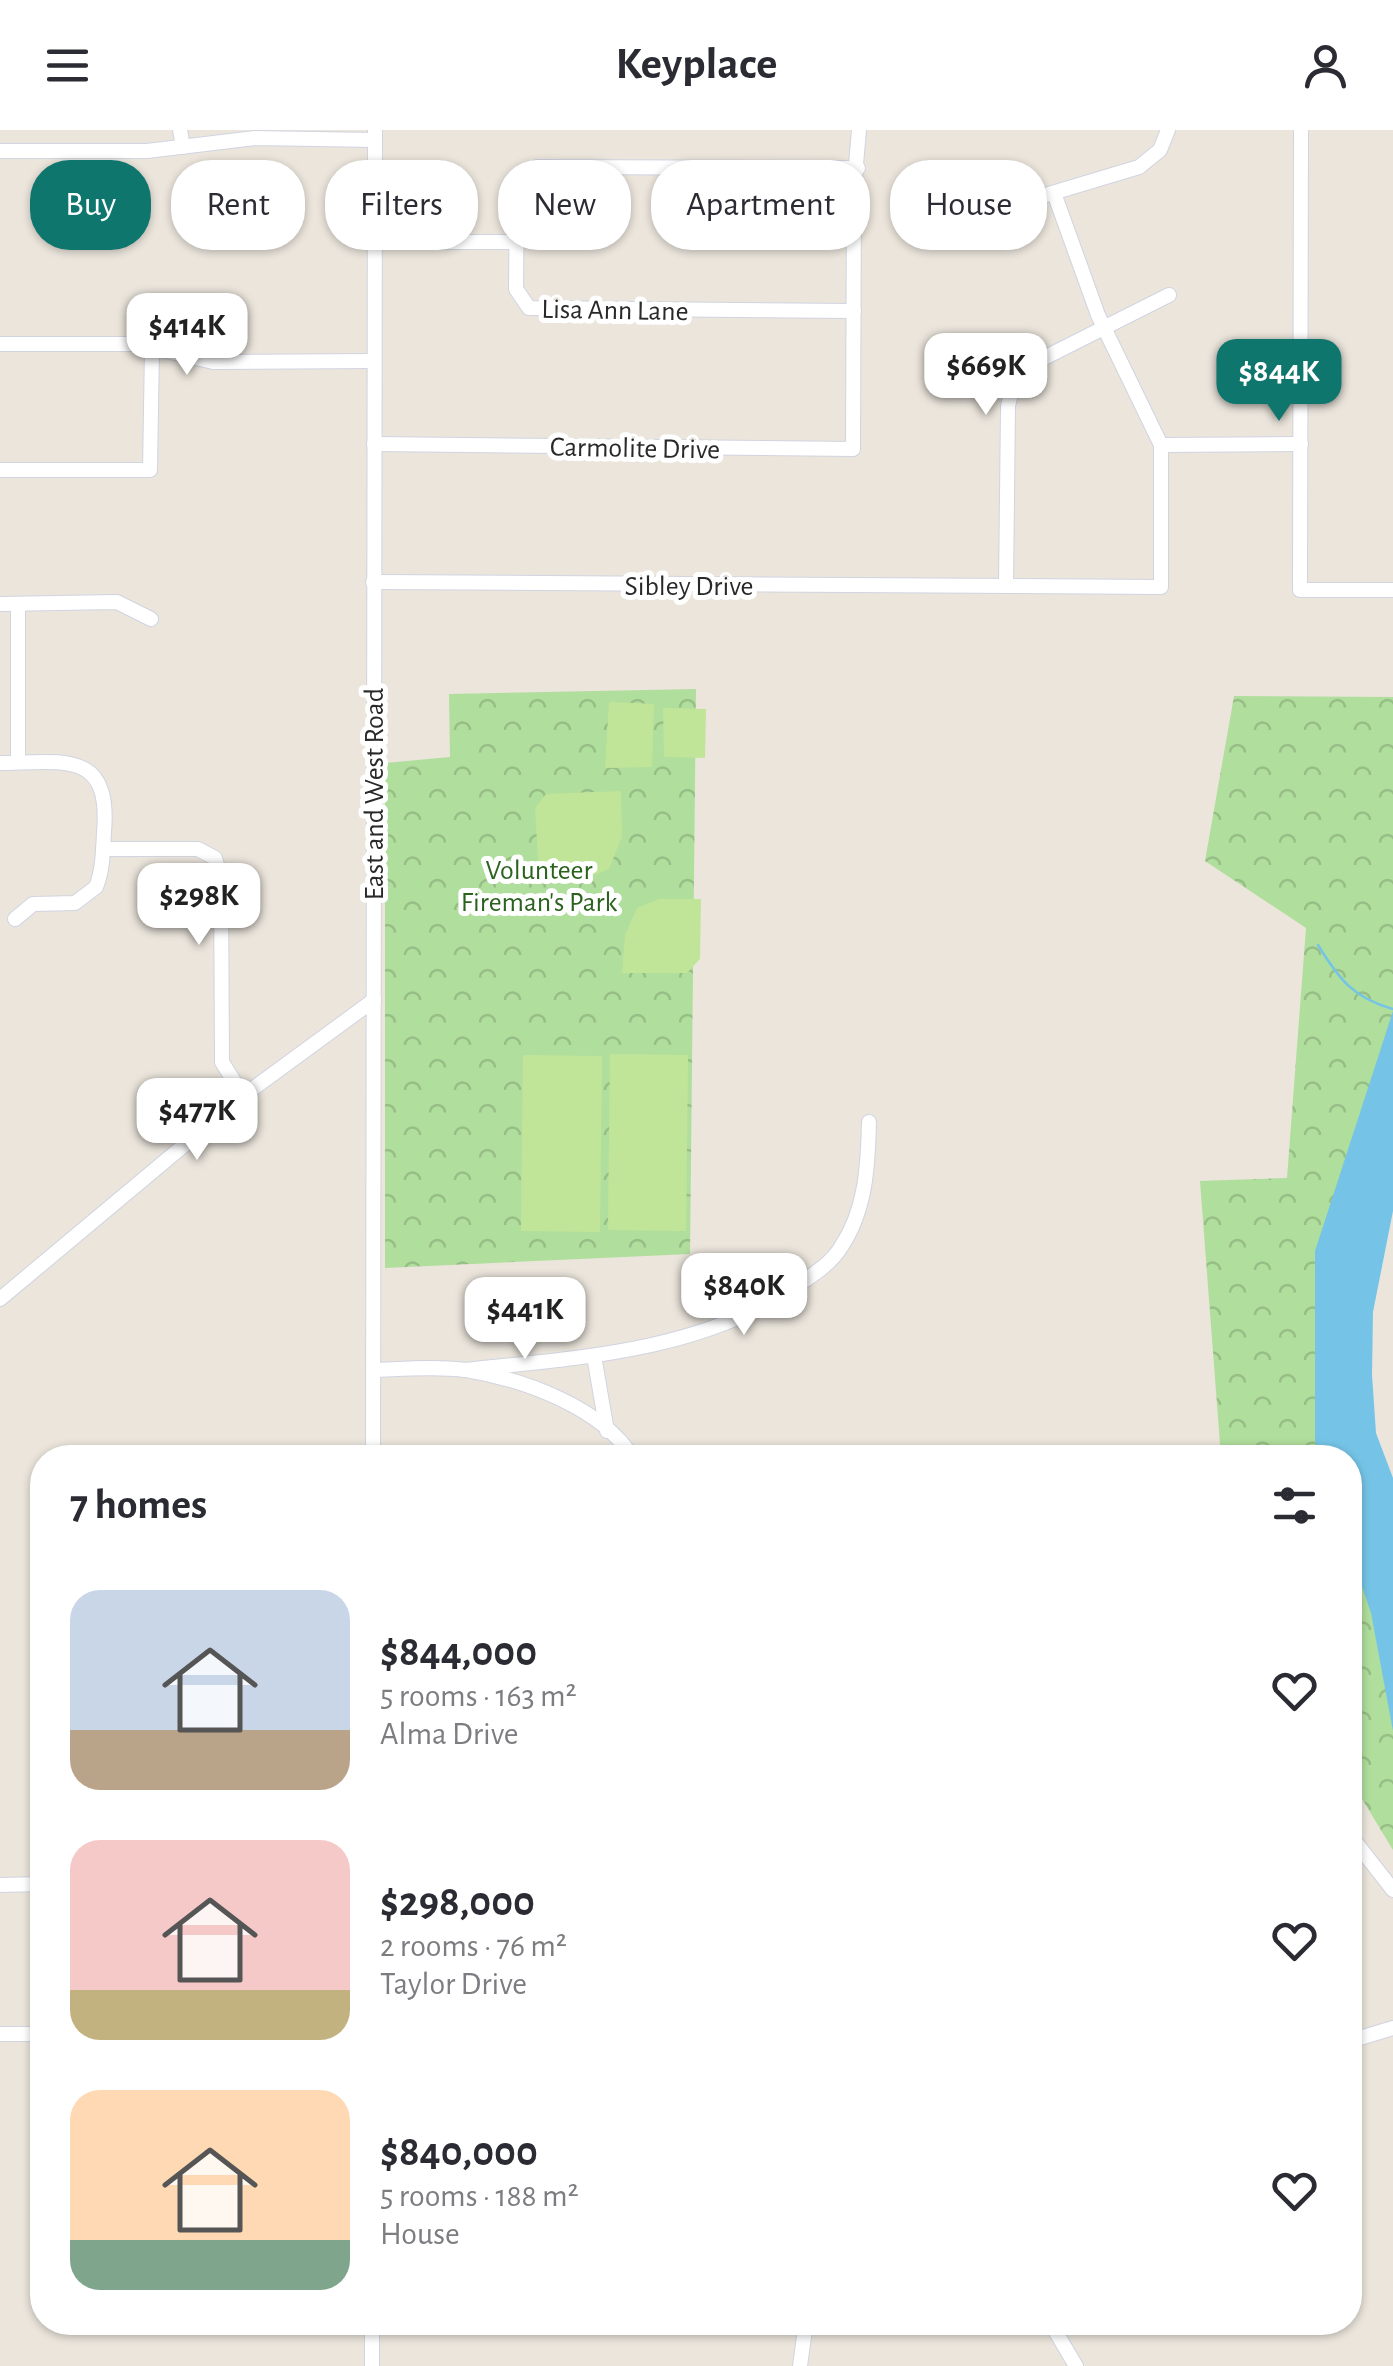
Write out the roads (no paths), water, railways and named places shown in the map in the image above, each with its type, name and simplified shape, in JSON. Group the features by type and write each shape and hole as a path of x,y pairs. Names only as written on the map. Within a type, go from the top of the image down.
{"street":[{"path":"180,130 183,146"},
{"path":"858,160 859,130"},
{"path":"1047,195 1146,164 1160,150 1168,130"},
{"path":"1301,130 1300,590 1393,590"},
{"path":"0,152 122,152 254,138 375,135"},
{"path":"1054,193 1104,328 1161,446 1300,444"},
{"name":"East and West Road","path":"372,1445 375,250"},
{"name":"Lisa Ann Lane","path":"516,250 518,297 535,310 854,311"},
{"path":"854,250 854,311"},
{"path":"1006,586 1008,406 1013,385 1026,367 1169,295"},
{"name":"Carmolite Drive","path":"374,444 854,450 854,311"},
{"path":"0,344 152,348 214,362 374,361"},
{"path":"0,470 150,470 152,348"},
{"name":"Sibley Drive","path":"373,582 1161,588 1161,446"},
{"path":"0,604 117,602 151,618"},
{"path":"18,604 18,762"},
{"path":"0,762 72,763 88,768 104,790 103,849 99,879 91,893 75,902 33,904 14,919"},
{"path":"103,849 198,849 215,858 221,878 222,1062 243,1096"},
{"path":"0,1299 243,1096 374,1000"},
{"path":"372,1370 464,1370 594,1356 699,1333 768,1305 817,1272 841,1248 861,1204 869,1122"},
{"path":"594,1356 607,1430"},
{"path":"464,1370 525,1384 587,1414 621,1445"},
{"path":"1362,1850 1393,1890"},
{"path":"0,1885 30,1884"},
{"path":"1362,2037 1393,2028"},
{"path":"0,2034 30,2034"},
{"path":"372,2335 372,2366"},
{"path":"800,2366 804,2335"},
{"path":"1058,2335 1076,2366"}],"water":[{"path":"1393,1011 1393,1211 1373,1312 1372,1375 1376,1433 1393,1478 1393,1731 1371,1613 1362,1586 1362,1445 1316,1445 1315,1440 1315,1251"}],"waterway":[{"path":"1318,945 1348,986 1393,1009"}],"park label":[{"name":"Volunteer Fireman's Park","path":"539,885"}]}
